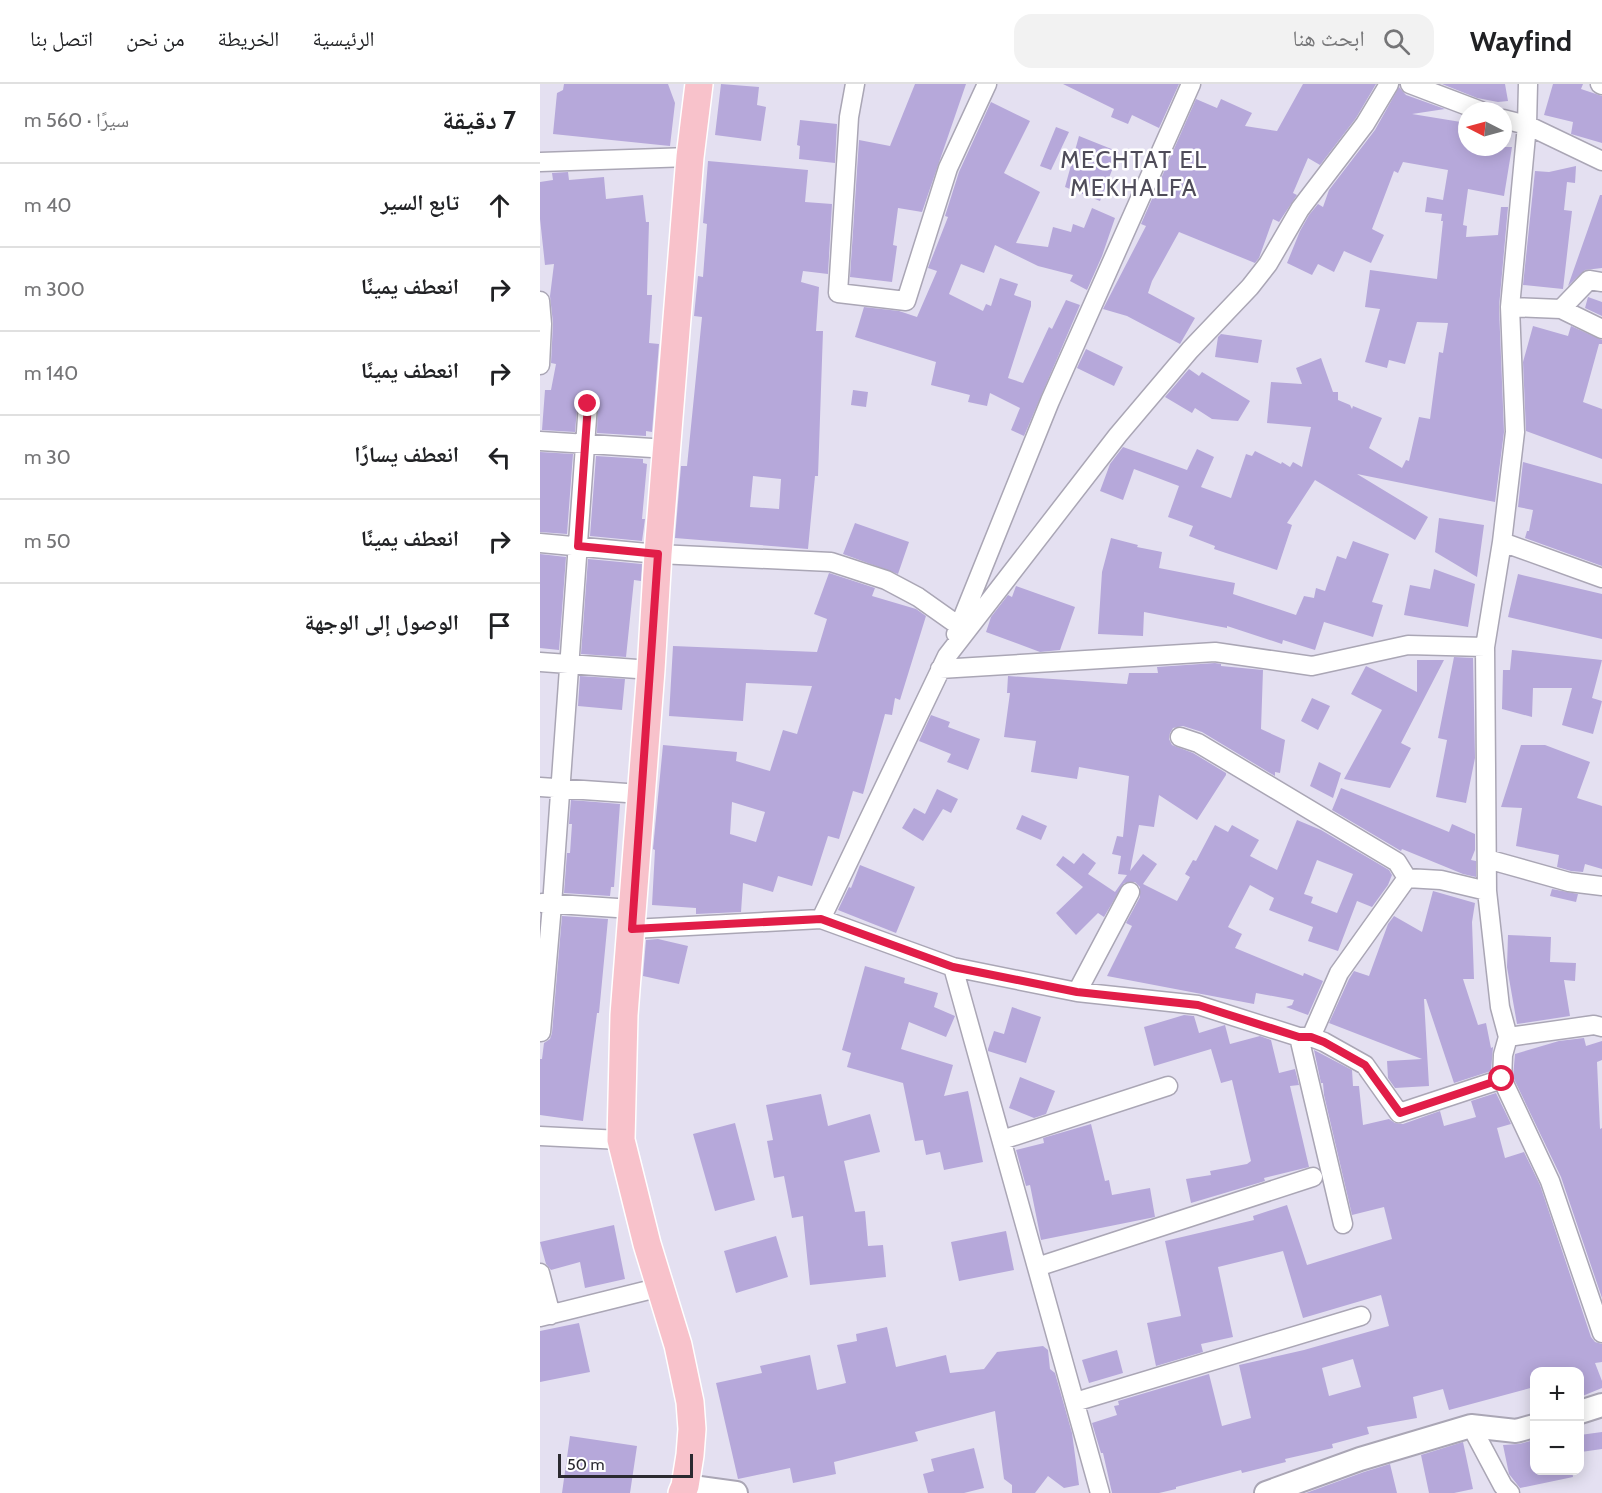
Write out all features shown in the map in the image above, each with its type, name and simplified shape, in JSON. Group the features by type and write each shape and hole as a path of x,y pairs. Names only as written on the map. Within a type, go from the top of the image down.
{"main road":[{"path":"684,1490 692,1429 690,1402 678,1345 646,1244 621,1140 624,1014 690,157 699,84"}],"street":[{"path":"855,84 849,117 838,293 906,301 948,168 987,84"},
{"path":"821,919 944,662 1050,401 1191,84"},
{"path":"944,662 1118,435 1190,350 1250,287 1268,264 1300,209 1365,124 1389,84"},
{"path":"1410,84 1458,102"},
{"path":"1528,84 1527,125 1510,307 1515,432 1502,542 1485,647 1487,891 1500,1007 1508,1037 1503,1055 1502,1079 1550,1181 1602,1333"},
{"path":"1512,121 1527,125 1602,161"},
{"path":"540,162 690,157"},
{"path":"1561,309 1589,280 1602,282"},
{"path":"540,301 542,324 540,365"},
{"path":"1510,307 1561,309 1602,329"},
{"path":"541,1032 546,904 560,788 588,404"},
{"path":"540,441 668,449"},
{"path":"1502,542 1602,578"},
{"path":"540,543 658,554 831,562 886,580 918,597 959,626"},
{"path":"944,662 1215,652 1312,666 1408,645 1485,647"},
{"path":"540,662 651,670"},
{"path":"1180,737 1207,748 1397,862 1407,878"},
{"path":"540,787 641,794"},
{"path":"1487,859 1569,882 1602,886"},
{"path":"1407,878 1441,880 1487,891"},
{"path":"1343,1224 1305,1037 1339,973 1407,878"},
{"path":"1077,992 1130,892"},
{"path":"546,904 632,919 821,919 953,967 1077,992 1198,1005 1324,1042 1365,1065 1400,1113 1502,1079"},
{"path":"953,967 1100,1493"},
{"path":"1508,1037 1594,1025 1602,1027"},
{"path":"1002,1140 1168,1086"},
{"path":"540,1136 621,1140"},
{"path":"1037,1267 1313,1177"},
{"path":"540,1273 545,1316 661,1287"},
{"path":"1075,1402 1361,1316"},
{"path":"1584,1411 1602,1405"},
{"path":"1471,1426 1503,1486 1510,1493"},
{"path":"1266,1493 1360,1459 1471,1426 1516,1431 1530,1427"},
{"path":"684,1490 736,1493"}],"building":[{"path":"564,84 668,84 675,103 670,146 553,134 557,93 563,90"},
{"path":"721,84 759,87 757,105 766,107 761,141 715,135"},
{"path":"915,84 966,84 922,212 898,208 893,245 897,246 892,282 850,277 859,140 890,146"},
{"path":"1063,84 1179,84 1159,128 1132,115 1128,124 1111,117 1114,109"},
{"path":"1303,84 1376,84 1356,118 1320,165 1308,158 1293,193 1297,195 1279,222 1273,219 1259,258 1255,263 1179,232 1152,281 1148,293 1195,318 1180,344 1127,316 1103,309 1146,226 1141,224 1196,99 1217,108 1221,99 1252,113 1245,126 1277,131"},
{"path":"1442,84 1505,84 1508,101 1498,102 1477,98"},
{"path":"1553,84 1583,84 1581,89 1602,96 1602,143 1571,134 1573,122 1544,115"},
{"path":"1399,87 1406,95 1445,109 1412,114 1458,122 1458,156 1511,156 1504,196 1468,189 1463,225 1467,226 1466,237 1498,235 1501,207 1508,207 1499,307 1504,432 1495,502 1357,474 1428,517 1415,540 1315,480 1287,523 1292,525 1277,570 1214,549 1215,546 1189,536 1193,526 1168,517 1179,486 1134,469 1123,500 1100,491 1110,464 1123,447 1187,470 1197,449 1214,457 1201,487 1231,498 1246,454 1252,456 1255,451 1281,464 1282,462 1290,467 1293,462 1302,467 1311,427 1267,423 1271,382 1302,384 1296,368 1321,358 1333,392 1338,392 1338,400 1350,405 1352,409 1353,406 1382,418 1369,448 1402,468 1406,460 1409,461 1419,417 1430,419 1439,352 1443,353 1448,323 1417,322 1405,364 1389,360 1387,368 1365,362 1380,309 1365,307 1370,270 1437,279 1442,214 1425,212 1427,197 1443,200 1448,170 1403,162 1398,173 1394,171 1372,229 1384,235 1371,263 1344,251 1334,272 1318,264 1312,275 1287,263 1309,215 1318,204 1323,207 1329,190 1375,130"},
{"path":"991,102 1030,121 1004,173 1040,192 1016,243 1048,247 1053,227 1071,232 1073,224 1084,228 1092,208 1115,218 1087,290 1070,281 1073,275 1038,266 995,245 984,273 961,264 949,294 983,311 986,304 991,306 1000,278 1018,284 1014,295 1031,301 1008,378 1023,383 1049,327 1052,329 1066,300 1080,305 1024,436 1011,430 1020,408 990,393 987,406 968,402 970,395 931,385 936,362 855,337 864,307 899,311 917,317 937,271 928,268 948,217 945,216 959,172"},
{"path":"800,120 837,124 835,163 799,159 800,146 797,145"},
{"path":"1056,127 1069,132 1051,170 1040,166"},
{"path":"1079,136 1119,152 1100,201 1065,187"},
{"path":"708,161 808,170 805,202 832,204 828,274 803,271 801,282 819,287 816,331 823,331 818,476 815,476 808,549 675,538 681,466 687,466 702,317 694,316 698,276 703,277 707,224 703,223","holes":["753,476 781,479 779,509 750,507"]},
{"path":"1576,166 1575,183 1567,182 1564,210 1572,211 1563,289 1523,285 1535,171 1549,172"},
{"path":"568,172 569,180 604,177 606,199 643,195 646,222 649,222 647,295 652,295 649,343 659,344 652,432 646,431 646,436 597,433 598,400 595,395 588,393 578,398 575,432 542,430 545,390 551,390 556,364 551,363 553,323 550,296 554,264 545,265 540,219 540,182 553,180 552,173"},
{"path":"1600,195 1602,195 1602,268 1585,270 1568,286"},
{"path":"1588,297 1602,302 1602,316 1585,308"},
{"path":"1533,326 1568,336 1571,326 1602,340 1583,402 1602,409 1602,459 1526,431 1523,362"},
{"path":"1221,334 1262,340 1258,363 1215,357 1218,337"},
{"path":"1086,349 1123,367 1114,386 1077,368"},
{"path":"1189,369 1199,376 1202,372 1250,401 1238,421 1212,419 1195,408 1192,413 1165,397"},
{"path":"853,390 868,392 866,407 851,405"},
{"path":"540,452 573,454 567,534 540,532"},
{"path":"596,456 643,459 643,463 647,464 642,541 590,536"},
{"path":"1523,462 1602,484 1602,566 1525,538 1529,531 1533,510 1518,507"},
{"path":"1439,518 1484,525 1477,577 1435,552"},
{"path":"855,523 909,542 898,574 843,554"},
{"path":"1111,538 1162,552 1159,568 1235,583 1233,594 1296,615 1304,596 1314,598 1316,588 1325,591 1337,556 1346,559 1353,541 1389,554 1372,602 1383,605 1373,637 1324,622 1315,650 1283,640 1282,644 1227,626 1227,628 1144,612 1143,636 1098,634 1102,572"},
{"path":"540,554 566,557 559,650 540,648"},
{"path":"588,559 642,564 641,581 634,580 626,657 581,654"},
{"path":"1434,569 1475,584 1468,627 1404,615 1410,585 1430,589"},
{"path":"829,573 875,588 872,596 916,609 926,616 900,700 895,698 892,715 885,714 863,794 853,791 839,839 828,836 812,886 778,876 773,892 743,883 741,912 696,914 696,908 652,905 655,850 653,849 663,745 737,752 736,761 770,771 783,730 797,734 812,686 746,683 743,721 669,716 673,646 817,652 827,619 814,614","holes":["732,802 765,812 756,842 730,834"]},
{"path":"1518,574 1602,594 1602,639 1508,617"},
{"path":"1016,586 1075,607 1060,650 1040,652 986,632 991,617 1008,595 1012,597"},
{"path":"1512,650 1602,660 1592,698 1602,701 1593,734 1562,725 1572,688 1533,688 1532,717 1502,709 1503,670 1510,670"},
{"path":"1454,657 1473,658 1475,758 1466,803 1436,797 1447,740 1438,738"},
{"path":"1417,660 1444,660 1401,743 1411,748 1390,788 1344,779 1382,710 1351,694 1366,666 1417,692"},
{"path":"1215,663 1221,666 1263,670 1261,729 1285,740 1280,773 1275,772 1275,776 1202,732 1183,726 1173,728 1169,739 1172,745 1193,753 1226,775 1197,820 1159,795 1154,827 1139,825 1130,871 1143,854 1157,864 1143,884 1177,901 1190,877 1185,874 1193,860 1196,861 1215,825 1228,832 1232,825 1259,840 1250,856 1277,870 1297,820 1321,830 1389,870 1392,875 1388,885 1372,907 1357,901 1338,951 1308,941 1313,927 1269,910 1274,898 1250,885 1228,927 1242,934 1235,948 1303,976 1304,973 1323,981 1308,1015 1286,1007 1292,1005 1294,1000 1256,993 1254,1004 1107,976 1132,926 1126,923 1140,897 1140,887 1135,882 1124,883 1104,917 1098,913 1076,935 1056,913 1083,887 1056,865 1063,856 1074,864 1083,853 1096,863 1088,874 1115,892 1127,875 1118,874 1121,856 1112,854 1117,836 1123,837 1129,776 1079,767 1077,779 1031,772 1036,741 1004,737 1010,693 1007,693 1008,676 1127,684 1129,673 1158,673 1157,667","holes":["1317,860 1353,874 1337,913 1311,903 1313,897 1304,894"]},
{"path":"580,676 625,679 622,710 578,706"},
{"path":"1312,698 1330,706 1318,730 1301,721"},
{"path":"931,715 950,722 948,727 980,739 968,770 947,762 951,754 919,741"},
{"path":"1521,745 1545,745 1590,762 1577,798 1602,806 1602,869 1585,864 1583,872 1571,871 1557,867 1559,855 1516,846 1522,808 1501,807"},
{"path":"1319,762 1341,773 1333,798 1310,786"},
{"path":"1341,788 1449,832 1452,824 1475,834 1475,850 1471,860 1476,861 1476,877 1402,849 1401,851 1332,810"},
{"path":"937,789 958,799 951,813 943,809 923,841 902,828 914,808 925,814"},
{"path":"571,800 620,804 614,887 611,887 610,896 564,893 567,853 570,853"},
{"path":"1022,815 1047,826 1041,840 1016,829"},
{"path":"860,865 915,887 896,933 838,910 849,887 851,888"},
{"path":"1552,889 1578,894 1576,902 1550,896"},
{"path":"1433,891 1475,903 1472,922 1474,979 1463,979 1478,1025 1486,1023 1491,1048 1493,1047 1491,1071 1454,1083 1426,999 1424,999 1429,1086 1395,1088 1388,1078 1387,1061 1422,1059 1329,1023 1354,971 1369,976 1388,924 1394,916 1422,932"},
{"path":"562,916 608,919 599,1013 597,1013 583,1121 540,1115 540,1059 542,1059 544,1043 550,1039 552,1033"},
{"path":"1508,935 1551,937 1550,962 1576,963 1575,981 1564,980 1570,1016 1517,1024 1507,967"},
{"path":"658,939 688,946 679,984 643,976 646,940"},
{"path":"865,966 905,978 904,983 938,993 934,1007 955,1016 946,1037 909,1022 901,1049 953,1065 944,1096 968,1091 983,1162 944,1170 940,1152 926,1155 923,1140 915,1141 903,1083 847,1067 851,1053 842,1050"},
{"path":"1012,1007 1041,1017 1026,1063 988,1051 994,1031 1004,1034"},
{"path":"1184,1015 1194,1016 1199,1033 1225,1025 1230,1044 1260,1036 1271,1040 1279,1073 1295,1069 1299,1085 1290,1086 1309,1167 1264,1178 1265,1181 1191,1203 1186,1179 1211,1175 1210,1171 1247,1164 1251,1161 1232,1080 1221,1083 1211,1049 1154,1066 1144,1027"},
{"path":"1584,1038 1586,1046 1602,1041 1602,1060 1597,1062 1600,1129 1602,1128 1602,1298 1561,1177 1513,1077 1515,1054 1559,1041"},
{"path":"1314,1050 1352,1070 1353,1086 1359,1086 1363,1125 1389,1119 1403,1124 1440,1111 1444,1126 1476,1117 1471,1101 1496,1093 1511,1124 1497,1128 1505,1158 1524,1152 1540,1185 1591,1337 1595,1342 1602,1344 1602,1362 1595,1363 1602,1381 1602,1388 1584,1395 1584,1367 1530,1367 1530,1388 1449,1410 1443,1389 1413,1397 1417,1418 1367,1427 1369,1434 1332,1444 1333,1448 1159,1493 1112,1493 1103,1453 1101,1453 1092,1423 1117,1415 1114,1406 1119,1405 1118,1401 1209,1374 1222,1426 1251,1418 1239,1365 1304,1350 1389,1326 1381,1295 1303,1318 1283,1251 1218,1267 1233,1337 1201,1344 1203,1352 1156,1366 1147,1323 1181,1316 1165,1241 1254,1220 1253,1216 1287,1205 1307,1265 1392,1239 1384,1207 1352,1215 1323,1083 1321,1083","holes":["1353,1359 1361,1387 1329,1396 1322,1368"]},
{"path":"1020,1077 1055,1091 1046,1114 1034,1118 1009,1108"},
{"path":"821,1094 828,1126 870,1114 880,1152 844,1161 855,1212 865,1211 868,1246 883,1245 886,1277 810,1285 803,1216 792,1218 784,1176 774,1178 767,1141 773,1140 766,1105"},
{"path":"735,1123 755,1200 715,1211 693,1134"},
{"path":"1091,1124 1105,1181 1109,1180 1112,1195 1150,1188 1155,1217 1041,1240 1030,1185 1026,1186 1016,1150 1044,1143 1043,1138"},
{"path":"614,1225 625,1279 585,1288 580,1262 551,1270 546,1264 540,1242"},
{"path":"1006,1231 1014,1270 959,1281 951,1242"},
{"path":"776,1236 788,1277 736,1293 724,1251"},
{"path":"579,1323 590,1372 540,1382 540,1331"},
{"path":"887,1327 896,1367 946,1355 950,1373 984,1369 997,1352 1043,1346 1048,1350 1050,1369 1055,1373 1072,1433 1079,1485 1064,1488 1048,1476 1035,1493 1012,1493 1012,1485 1004,1479 995,1411 915,1432 918,1441 834,1462 836,1474 793,1483 790,1468 738,1479 716,1383 762,1373 760,1366 810,1355 817,1390 846,1383 837,1345 857,1341 856,1334"},
{"path":"1117,1350 1123,1373 1089,1383 1082,1360"},
{"path":"1602,1432 1602,1449 1584,1452 1584,1434"},
{"path":"570,1436 637,1446 630,1493 562,1493"},
{"path":"1530,1441 1530,1475 1573,1475 1573,1477 1520,1488 1509,1474 1503,1445"},
{"path":"1463,1442 1473,1489 1454,1493 1429,1493 1421,1455"},
{"path":"974,1448 984,1488 964,1493 928,1493 923,1474 934,1471 931,1459"},
{"path":"1390,1464 1397,1493 1306,1493 1364,1472"}],"district":[{"name":"MECHTAT EL MEKHALFA","path":"1134,174"}],"route":[{"path":"588,404 578,546 658,554 632,929 821,919 953,967 1077,992 1198,1005 1299,1037 1311,1037 1324,1042 1365,1065 1400,1113 1502,1079"}]}
